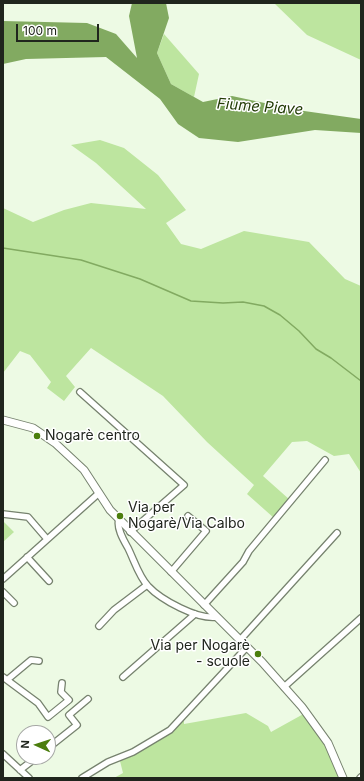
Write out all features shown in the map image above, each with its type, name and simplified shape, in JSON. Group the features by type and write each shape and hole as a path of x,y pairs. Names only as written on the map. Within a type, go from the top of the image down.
{"street":[{"path":"80,392 184,485 130,532"},
{"path":"3,420 31,427 55,443 84,470 98,492 130,532 262,662 284,687 321,732 333,754 343,778"},
{"path":"204,604 243,562 249,551 325,460"},
{"path":"3,579 98,492"},
{"path":"3,514 28,517 47,539"},
{"path":"171,572 206,531 188,516"},
{"path":"119,520 118,523 124,541 147,585 159,595 195,614 211,618 217,617"},
{"path":"240,640 337,533"},
{"path":"27,557 49,581"},
{"path":"99,626 114,610 147,585"},
{"path":"3,592 14,603"},
{"path":"123,677 195,614"},
{"path":"284,687 361,618"},
{"path":"82,778 108,762 133,752 170,730 247,647"},
{"path":"39,661 31,660 5,679 38,703 48,717 69,700 61,692 62,683"},
{"path":"56,742 77,725 69,715 88,699"},
{"path":"3,754 29,778"},
{"path":"20,770 27,765"}],"shaded area":[{"path":"274,3 361,3 361,60 307,35"},
{"path":"164,34 199,74 194,97 171,84 157,53"},
{"path":"100,140 124,148 158,175 186,210 166,223 181,244 201,249 244,231 309,242 345,279 361,286 361,473 349,454 334,456 307,441 292,442 263,476 290,500 274,518 247,494 254,485 207,442 163,396 91,348 66,376 75,387 64,401 47,388 51,382 30,355 20,351 3,373 3,208 33,222 64,210 91,203 146,209 96,163 71,145"},
{"path":"3,521 14,532 3,542"},
{"path":"307,712 324,740 341,778 114,778 123,773 119,757 164,732 184,716 184,724 246,713 268,726 271,732"}],"water":[{"name":"Fiume Piave","path":"132,3 166,3 169,18 157,53 171,84 203,102 232,96 297,110 361,119 361,133 315,130 238,142 199,138 178,124 160,99 106,57 26,59 3,64 3,21 87,23 116,34 137,58 129,16"}],"waterway":[{"path":"3,248 81,260 140,279 191,301 223,303 243,302 264,306 280,315 299,331 316,349 331,358 361,381"}],"place":[{"name":"Nogarè centro","path":"37,436"},
{"name":"Via per Nogarè/Via Calbo","path":"120,516"},
{"name":"Via per Nogarè - scuole","path":"258,654"}]}
